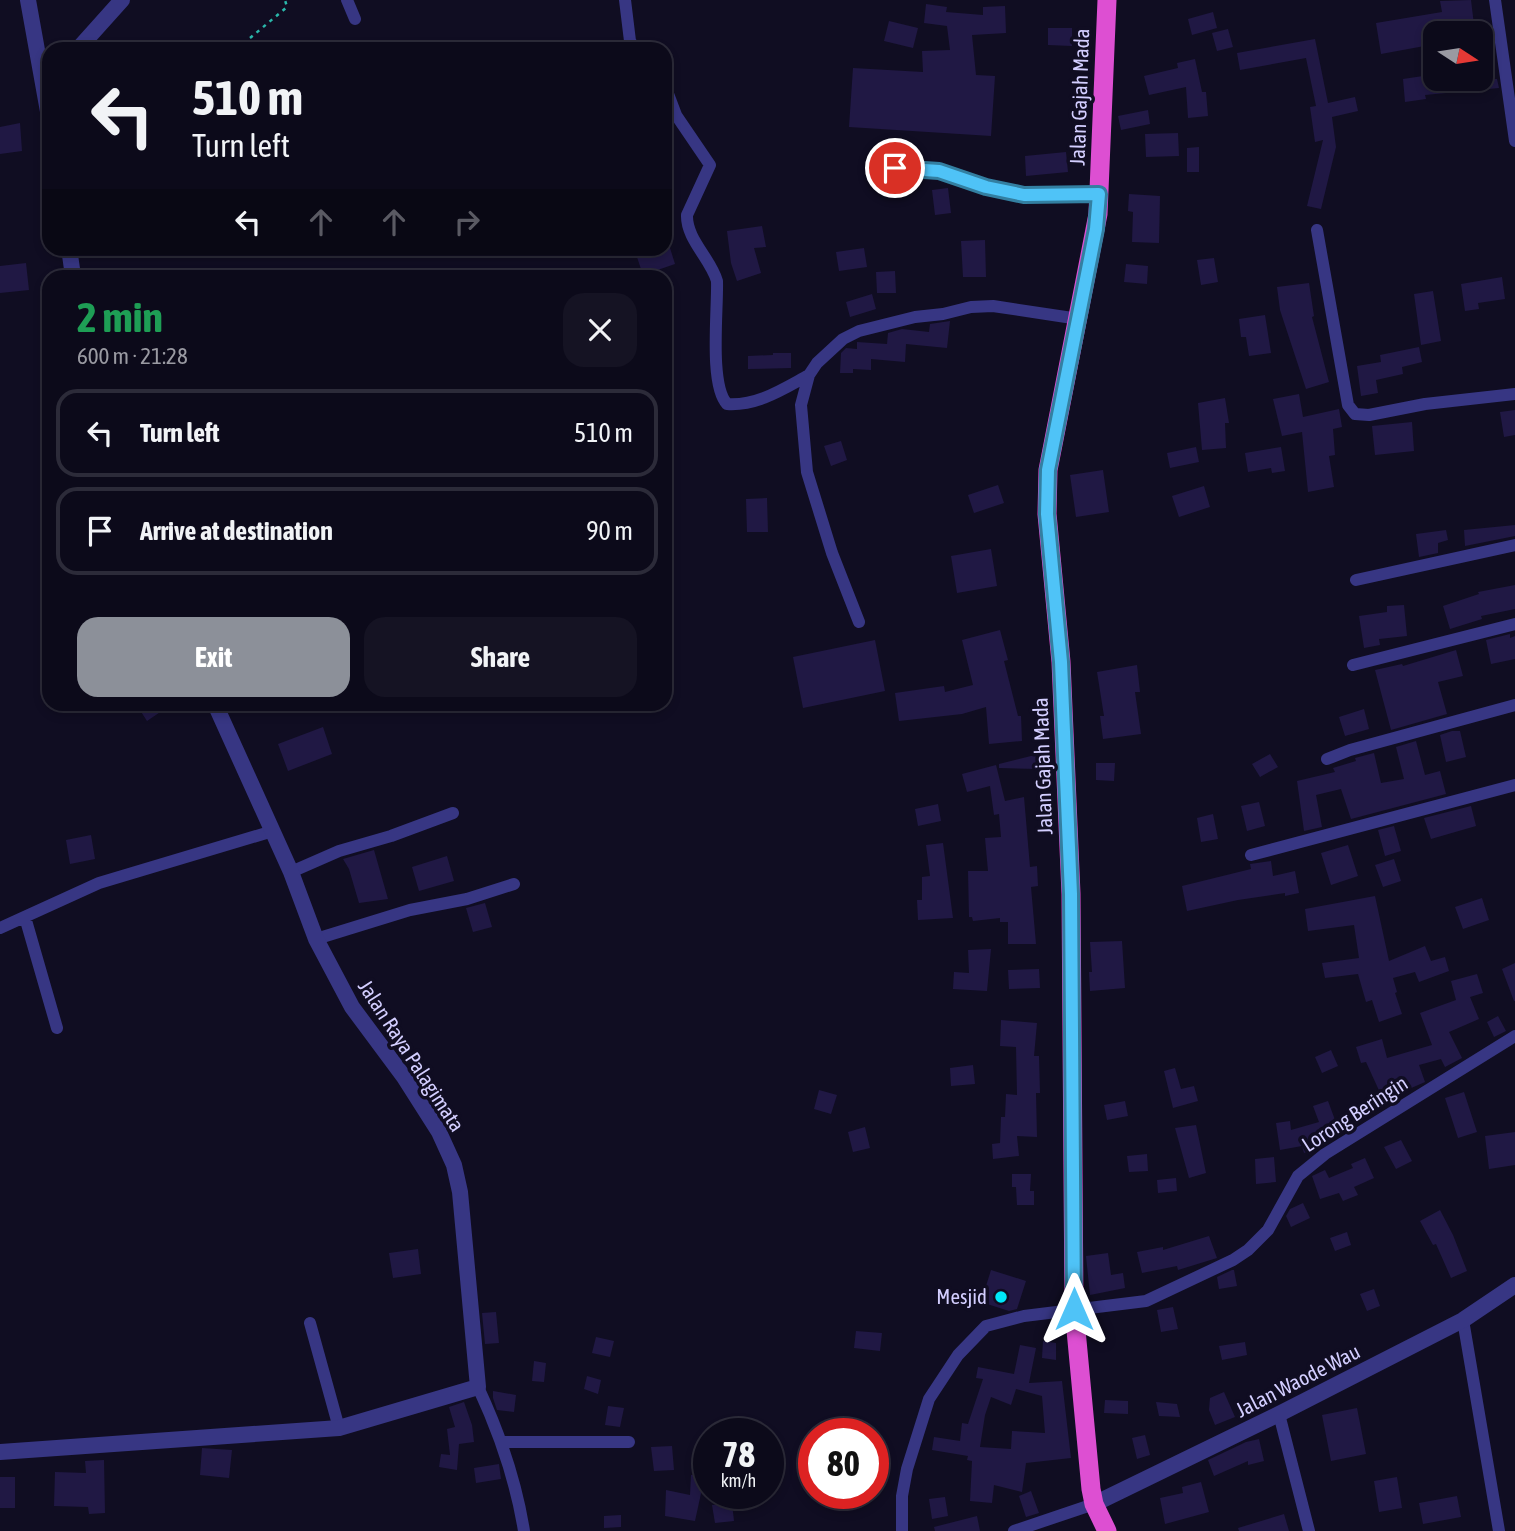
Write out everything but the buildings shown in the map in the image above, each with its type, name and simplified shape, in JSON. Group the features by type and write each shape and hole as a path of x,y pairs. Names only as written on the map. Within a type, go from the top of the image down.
{"highway":[{"name":"Jalan Gajah Mada","path":"1107,0 1096,229 1048,470 1047,514 1061,662 1071,894 1074,1309 1091,1489 1094,1504 1107,1531"}],"street":[{"path":"28,0 42,64"},
{"path":"84,42 122,0"},
{"path":"347,0 355,19"},
{"path":"625,0 631,42"},
{"path":"1495,0 1515,141"},
{"path":"672,104 676,115 710,165 687,222 717,281 715,361 721,397 727,404 741,405 765,398 809,375"},
{"path":"873,167 939,171 986,187 1024,195 1099,194"},
{"path":"1317,230 1348,405 1355,414 1369,415 1425,404 1515,394"},
{"path":"859,622 832,553 807,472 801,405 809,375 817,363 843,339 859,331 915,317 982,306 1079,319"},
{"path":"1356,580 1515,545"},
{"path":"1353,665 1515,624"},
{"path":"1327,759 1350,750 1515,705"},
{"name":"Jalan Raya Palagimata","path":"218,711 273,831 316,939 352,1007 404,1077 439,1132 454,1164 460,1192 478,1387 509,1465 524,1531"},
{"path":"1251,855 1515,785"},
{"path":"291,873 339,851 391,836 453,813"},
{"path":"0,928 99,883 273,831"},
{"path":"316,939 410,910 467,899 514,884"},
{"path":"25,917 57,1028"},
{"name":"Lorong Beringin","path":"902,1531 902,1496 914,1442 929,1399 958,1355 986,1326 1024,1316 1146,1301 1233,1261 1268,1230 1297,1176 1307,1167 1515,1036"},
{"name":"Jalan Waode Wau","path":"1094,1504 1279,1414 1462,1320 1515,1284"},
{"path":"1462,1320 1499,1531"},
{"path":"310,1322 339,1427"},
{"path":"0,1452 339,1427 478,1387"},
{"path":"1279,1414 1308,1531"},
{"path":"500,1442 629,1442"},
{"path":"1014,1531 1094,1504"}],"path":[{"path":"245,42 287,7 285,0"}],"place":[{"name":"Mesjid","path":"1001,1297"}],"route":[{"path":"895,168 939,171 986,187 1024,195 1099,194 1096,229 1048,470 1047,514 1061,662 1071,894 1074,1309"}]}
